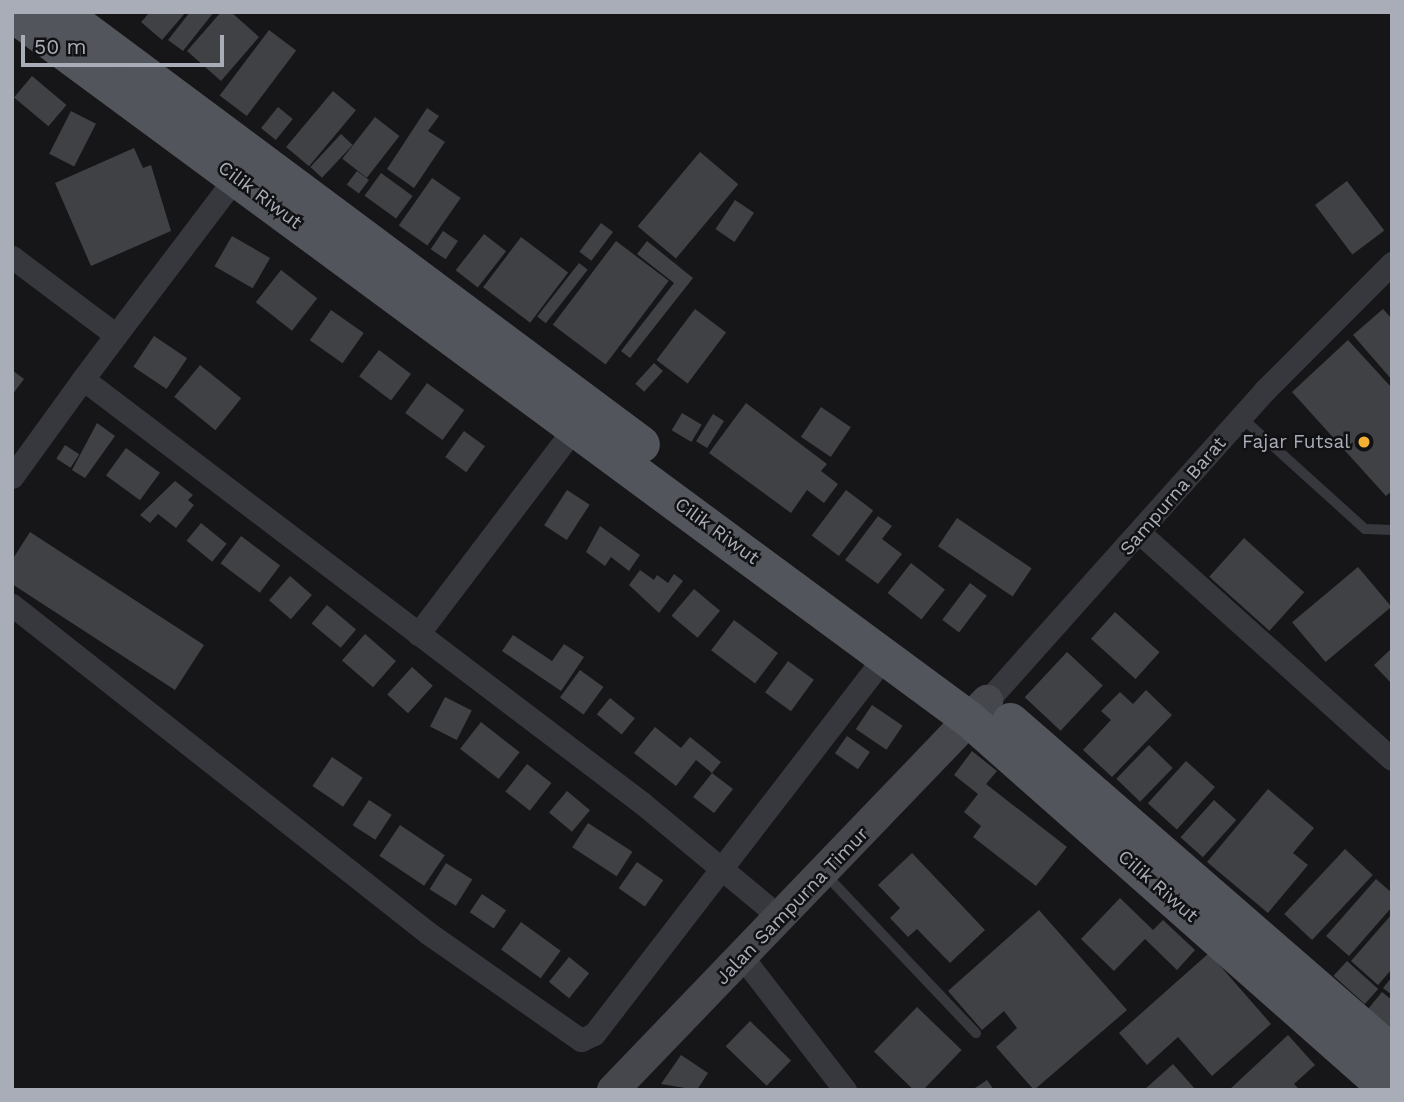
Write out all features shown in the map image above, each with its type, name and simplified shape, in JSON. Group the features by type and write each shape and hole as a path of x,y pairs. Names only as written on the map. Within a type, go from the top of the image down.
{"main road":[{"name":"Cilik Riwut","path":"61,12 244,166 575,427 673,483 886,655 978,710"},
{"name":"Cilik Riwut","path":"12,13 244,166 978,710 1386,1078"}],"street":[{"path":"12,477 244,166"},
{"path":"12,257 116,335"},
{"name":"Sampurna Barat","path":"978,710 1141,534 1241,417 1392,264"},
{"path":"83,379 418,634 722,869 782,919"},
{"path":"418,634 575,427"},
{"path":"1141,534 1392,759"},
{"path":"12,606 428,933 581,1041 594,1034 886,655"},
{"name":"Jalan Sampurna Timur","path":"613,1090 782,919 978,710"},
{"path":"743,958 845,1090"}],"lane":[{"path":"1241,417 1365,529 1392,530"},
{"path":"824,874 976,1033"}],"building":[{"path":"150,12 186,12 162,40 141,22"},
{"path":"190,12 214,12 183,51 168,40"},
{"path":"221,12 231,12 259,37 221,81 187,51"},
{"path":"269,30 296,50 247,116 220,95"},
{"path":"32,76 66,105 48,126 14,97"},
{"path":"333,91 356,110 309,166 286,147"},
{"path":"278,107 293,119 276,140 261,128"},
{"path":"427,108 439,116 428,131 445,142 414,188 387,169"},
{"path":"71,111 96,124 74,166 49,154"},
{"path":"375,117 399,136 367,178 342,159"},
{"path":"341,134 353,145 322,178 310,167"},
{"path":"134,148 143,168 151,165 171,231 91,266 55,183"},
{"path":"700,152 738,184 676,258 638,226"},
{"path":"357,171 369,180 359,194 347,185"},
{"path":"381,173 413,196 396,219 365,196"},
{"path":"432,178 461,198 427,246 399,226"},
{"path":"1347,181 1384,231 1352,255 1315,205"},
{"path":"735,200 754,213 734,242 715,229"},
{"path":"601,223 613,232 591,261 579,252"},
{"path":"443,231 458,241 446,259 431,249"},
{"path":"484,234 506,251 478,287 456,270"},
{"path":"232,236 270,258 253,288 214,266"},
{"path":"521,237 568,273 530,323 483,287"},
{"path":"616,241 669,281 606,365 553,325"},
{"path":"647,241 693,278 630,358 621,351 674,283 637,254"},
{"path":"579,263 588,270 546,323 537,317"},
{"path":"281,270 317,298 292,331 256,302"},
{"path":"695,309 726,332 688,384 656,360"},
{"path":"1383,309 1392,319 1392,380 1353,335"},
{"path":"331,310 364,333 343,363 310,340"},
{"path":"154,336 187,358 166,389 133,367"},
{"name":"Fajar Futsal","path":"1348,340 1392,388 1392,491 1386,496 1292,392"},
{"path":"379,350 411,374 391,400 359,376"},
{"path":"654,363 663,371 644,392 635,384"},
{"path":"200,365 241,398 215,430 174,397"},
{"path":"12,370 24,379 12,395"},
{"path":"427,383 464,410 442,440 405,413"},
{"path":"746,403 827,464 821,471 838,484 824,503 807,490 791,513 709,453"},
{"path":"821,407 851,427 831,457 801,437"},
{"path":"682,413 702,425 691,442 672,430"},
{"path":"713,414 724,421 707,448 696,441"},
{"path":"97,423 115,436 85,478 72,470"},
{"path":"464,431 485,446 466,472 445,457"},
{"path":"65,445 79,454 71,468 56,458"},
{"path":"126,448 160,473 140,500 106,476"},
{"path":"175,481 193,495 188,500 194,505 176,528 158,514 150,523 140,515"},
{"path":"567,490 590,505 567,540 544,525"},
{"path":"846,490 873,510 839,556 812,536"},
{"path":"878,516 892,526 882,539 902,554 878,584 845,560"},
{"path":"957,518 1032,568 1013,597 938,546"},
{"path":"201,523 227,544 212,562 187,541"},
{"path":"600,526 640,555 629,571 611,557 605,566 586,552"},
{"path":"30,532 204,645 175,690 12,584 12,560"},
{"path":"241,536 280,565 260,593 221,563"},
{"path":"1244,538 1304,592 1269,631 1209,577"},
{"path":"911,563 945,589 921,619 888,593"},
{"path":"1358,567 1391,607 1326,662 1292,622"},
{"path":"640,570 654,580 657,575 668,583 674,574 683,581 659,613 629,585"},
{"path":"290,576 312,595 291,619 269,600"},
{"path":"970,583 987,596 959,632 942,620"},
{"path":"694,589 720,611 698,638 672,616"},
{"path":"327,605 356,629 341,648 312,623"},
{"path":"1115,612 1160,652 1135,679 1091,639"},
{"path":"734,620 778,653 755,683 711,650"},
{"path":"365,634 396,661 373,687 342,660"},
{"path":"513,635 552,661 564,644 584,657 561,691 502,651"},
{"path":"1392,648 1392,684 1374,665"},
{"path":"1067,652 1103,685 1061,731 1025,697"},
{"path":"788,661 814,680 791,711 765,693"},
{"path":"412,667 433,686 408,713 387,694"},
{"path":"580,670 603,687 583,715 560,698"},
{"path":"1146,690 1172,715 1112,777 1083,750 1111,720 1101,711 1120,692 1133,704"},
{"path":"445,697 472,711 457,740 430,726"},
{"path":"610,698 635,718 622,734 597,714"},
{"path":"872,705 903,726 886,750 856,729"},
{"path":"481,722 520,752 499,779 460,749"},
{"path":"655,727 681,748 690,737 721,762 712,773 696,760 676,786 634,753"},
{"path":"847,736 870,752 858,769 835,753"},
{"path":"1149,745 1173,768 1140,802 1116,779"},
{"path":"972,751 997,771 986,784 1067,847 1036,886 973,837 981,826 964,812 978,794 954,775"},
{"path":"332,757 363,778 343,807 312,786"},
{"path":"1186,761 1215,787 1177,829 1148,803"},
{"path":"527,764 551,783 530,811 505,792"},
{"path":"712,773 733,789 714,813 693,797"},
{"path":"1268,789 1314,828 1293,853 1308,865 1268,913 1207,862"},
{"path":"567,791 590,810 572,832 549,812"},
{"path":"369,800 392,815 375,840 353,825"},
{"path":"1214,800 1236,820 1203,857 1181,837"},
{"path":"588,823 632,852 617,876 572,847"},
{"path":"400,825 445,855 424,886 379,856"},
{"path":"1345,849 1373,875 1312,940 1284,914"},
{"path":"912,853 985,930 950,963 917,929 908,937 890,918 900,908 878,885"},
{"path":"637,862 663,880 645,907 619,888"},
{"path":"446,863 472,879 456,906 430,889"},
{"path":"1376,879 1392,893 1392,907 1349,956 1326,936"},
{"path":"482,894 506,910 494,928 470,912"},
{"path":"1120,898 1153,930 1163,920 1195,950 1177,970 1145,939 1114,971 1081,939"},
{"path":"1039,910 1127,1010 1034,1090 996,1047 1017,1028 1004,1011 982,1030 948,991"},
{"path":"1392,914 1392,969 1378,985 1351,961"},
{"path":"521,922 561,951 541,978 501,950"},
{"path":"1209,953 1271,1024 1212,1076 1178,1037 1147,1065 1119,1033"},
{"path":"569,957 589,973 569,998 549,982"},
{"path":"1347,961 1378,989 1365,1004 1334,976"},
{"path":"1392,977 1392,995 1383,988"},
{"path":"1382,992 1392,1000 1392,1029 1368,1009"},
{"path":"917,1007 962,1050 923,1090 914,1090 874,1052"},
{"path":"750,1021 791,1061 767,1086 726,1046"},
{"path":"1288,1035 1315,1065 1294,1084 1300,1090 1229,1090"},
{"path":"681,1055 708,1073 697,1090 661,1084"},
{"path":"1173,1064 1196,1090 1144,1090"},
{"path":"987,1080 994,1090 972,1090"}],"place":[{"name":"Fajar Futsal","path":"1364,442"}]}
